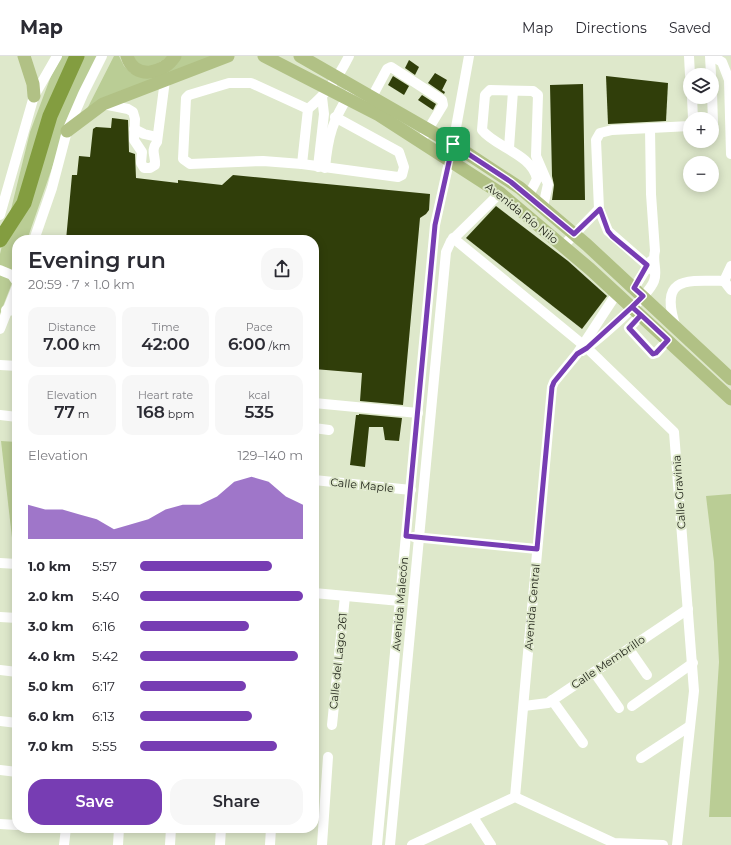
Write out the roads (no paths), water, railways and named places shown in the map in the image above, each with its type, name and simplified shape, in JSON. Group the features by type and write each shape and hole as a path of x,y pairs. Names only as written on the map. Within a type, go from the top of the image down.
{"main road":[{"path":"24,56 30,72 34,96"},
{"path":"127,56 129,64 137,71 150,73 161,69 172,61 175,56"},
{"path":"67,131 103,104 228,56"},
{"name":"Avenida Río Nilo","path":"264,56 326,93 350,92 372,97 424,135 450,160 500,193 590,269 731,399"},
{"name":"Avenida Río Nilo","path":"300,56 338,78 350,92 424,135 453,144 529,195 601,258 731,379"},
{"path":"590,269 601,258"},
{"path":"672,344 681,349 686,346 688,338"}],"street":[{"path":"0,215 34,96 57,56"},
{"path":"36,235 52,188 67,131 102,56"},
{"path":"302,164 308,109 326,93 338,78 349,56"},
{"name":"Avenida Malecón","path":"377,845 435,225 450,160 469,56"},
{"path":"689,56 690,68"},
{"path":"711,68 711,56 722,62 727,74 731,154"},
{"path":"372,97 387,69 393,67 442,100 443,105 424,135"},
{"path":"103,104 130,110 135,119 135,143 142,152 142,165 144,168 150,168 155,163 152,152 165,80"},
{"path":"308,109 251,83 230,83 189,95 186,98 182,156 187,163 202,164 263,161 302,164 398,177 403,174 402,159 399,152 335,117"},
{"path":"529,195 537,179 536,172 509,148 485,133 481,126 486,93 490,90 534,92 538,95 536,156 548,184 543,207"},
{"path":"509,148 513,91"},
{"path":"321,167 335,117 350,92"},
{"path":"321,167 326,93"},
{"path":"719,124 730,123"},
{"path":"652,266 612,236 608,231 600,209 597,176 597,136 600,133 612,130 683,126"},
{"path":"638,292 653,283 652,266 655,251 651,194 650,128"},
{"path":"134,129 155,142"},
{"path":"142,152 155,142"},
{"name":"Avenida Malecón","path":"390,845 446,252 453,238 500,193"},
{"path":"563,246 600,209"},
{"name":"Calle Gravinia","path":"453,238 585,346 674,432 694,691 677,845"},
{"path":"638,292 652,266"},
{"path":"724,281 731,266"},
{"path":"0,270 12,275"},
{"path":"676,328 670,303 671,295 677,286 690,280 724,281"},
{"path":"724,281 731,290"},
{"name":"Avenida Central","path":"515,797 552,387 554,382 585,346 636,311 638,292"},
{"name":"Avenida Central","path":"585,346 616,293"},
{"path":"0,330 3,317 12,297"},
{"path":"636,311 629,328 653,354 672,344"},
{"path":"0,364 12,365"},
{"path":"319,403 418,413"},
{"path":"0,415 12,416"},
{"path":"319,429 329,430"},
{"name":"Calle Maple","path":"319,481 411,490"},
{"path":"406,536 537,549"},
{"path":"0,563 12,564"},
{"path":"319,593 400,602"},
{"name":"Calle del Lago 261","path":"332,725 345,596"},
{"name":"Calle Membrillo","path":"524,706 541,704 552,700 688,609"},
{"path":"0,616 12,617"},
{"path":"629,648 647,675"},
{"path":"632,706 693,663"},
{"path":"0,670 12,671"},
{"path":"594,672 619,708"},
{"path":"552,700 583,743"},
{"path":"0,721 12,722"},
{"path":"641,758 690,726"},
{"path":"322,845 328,757"},
{"path":"0,770 12,771"},
{"path":"412,845 426,842 515,797 614,844 663,845"},
{"path":"473,817 491,845"},
{"path":"0,824 12,825"},
{"path":"64,845 65,833"},
{"path":"118,845 119,833"},
{"path":"170,845 171,833"},
{"path":"220,845 221,833"},
{"path":"270,845 271,833"}],"waterway":[{"path":"0,240 24,203 50,116 77,56"}]}
